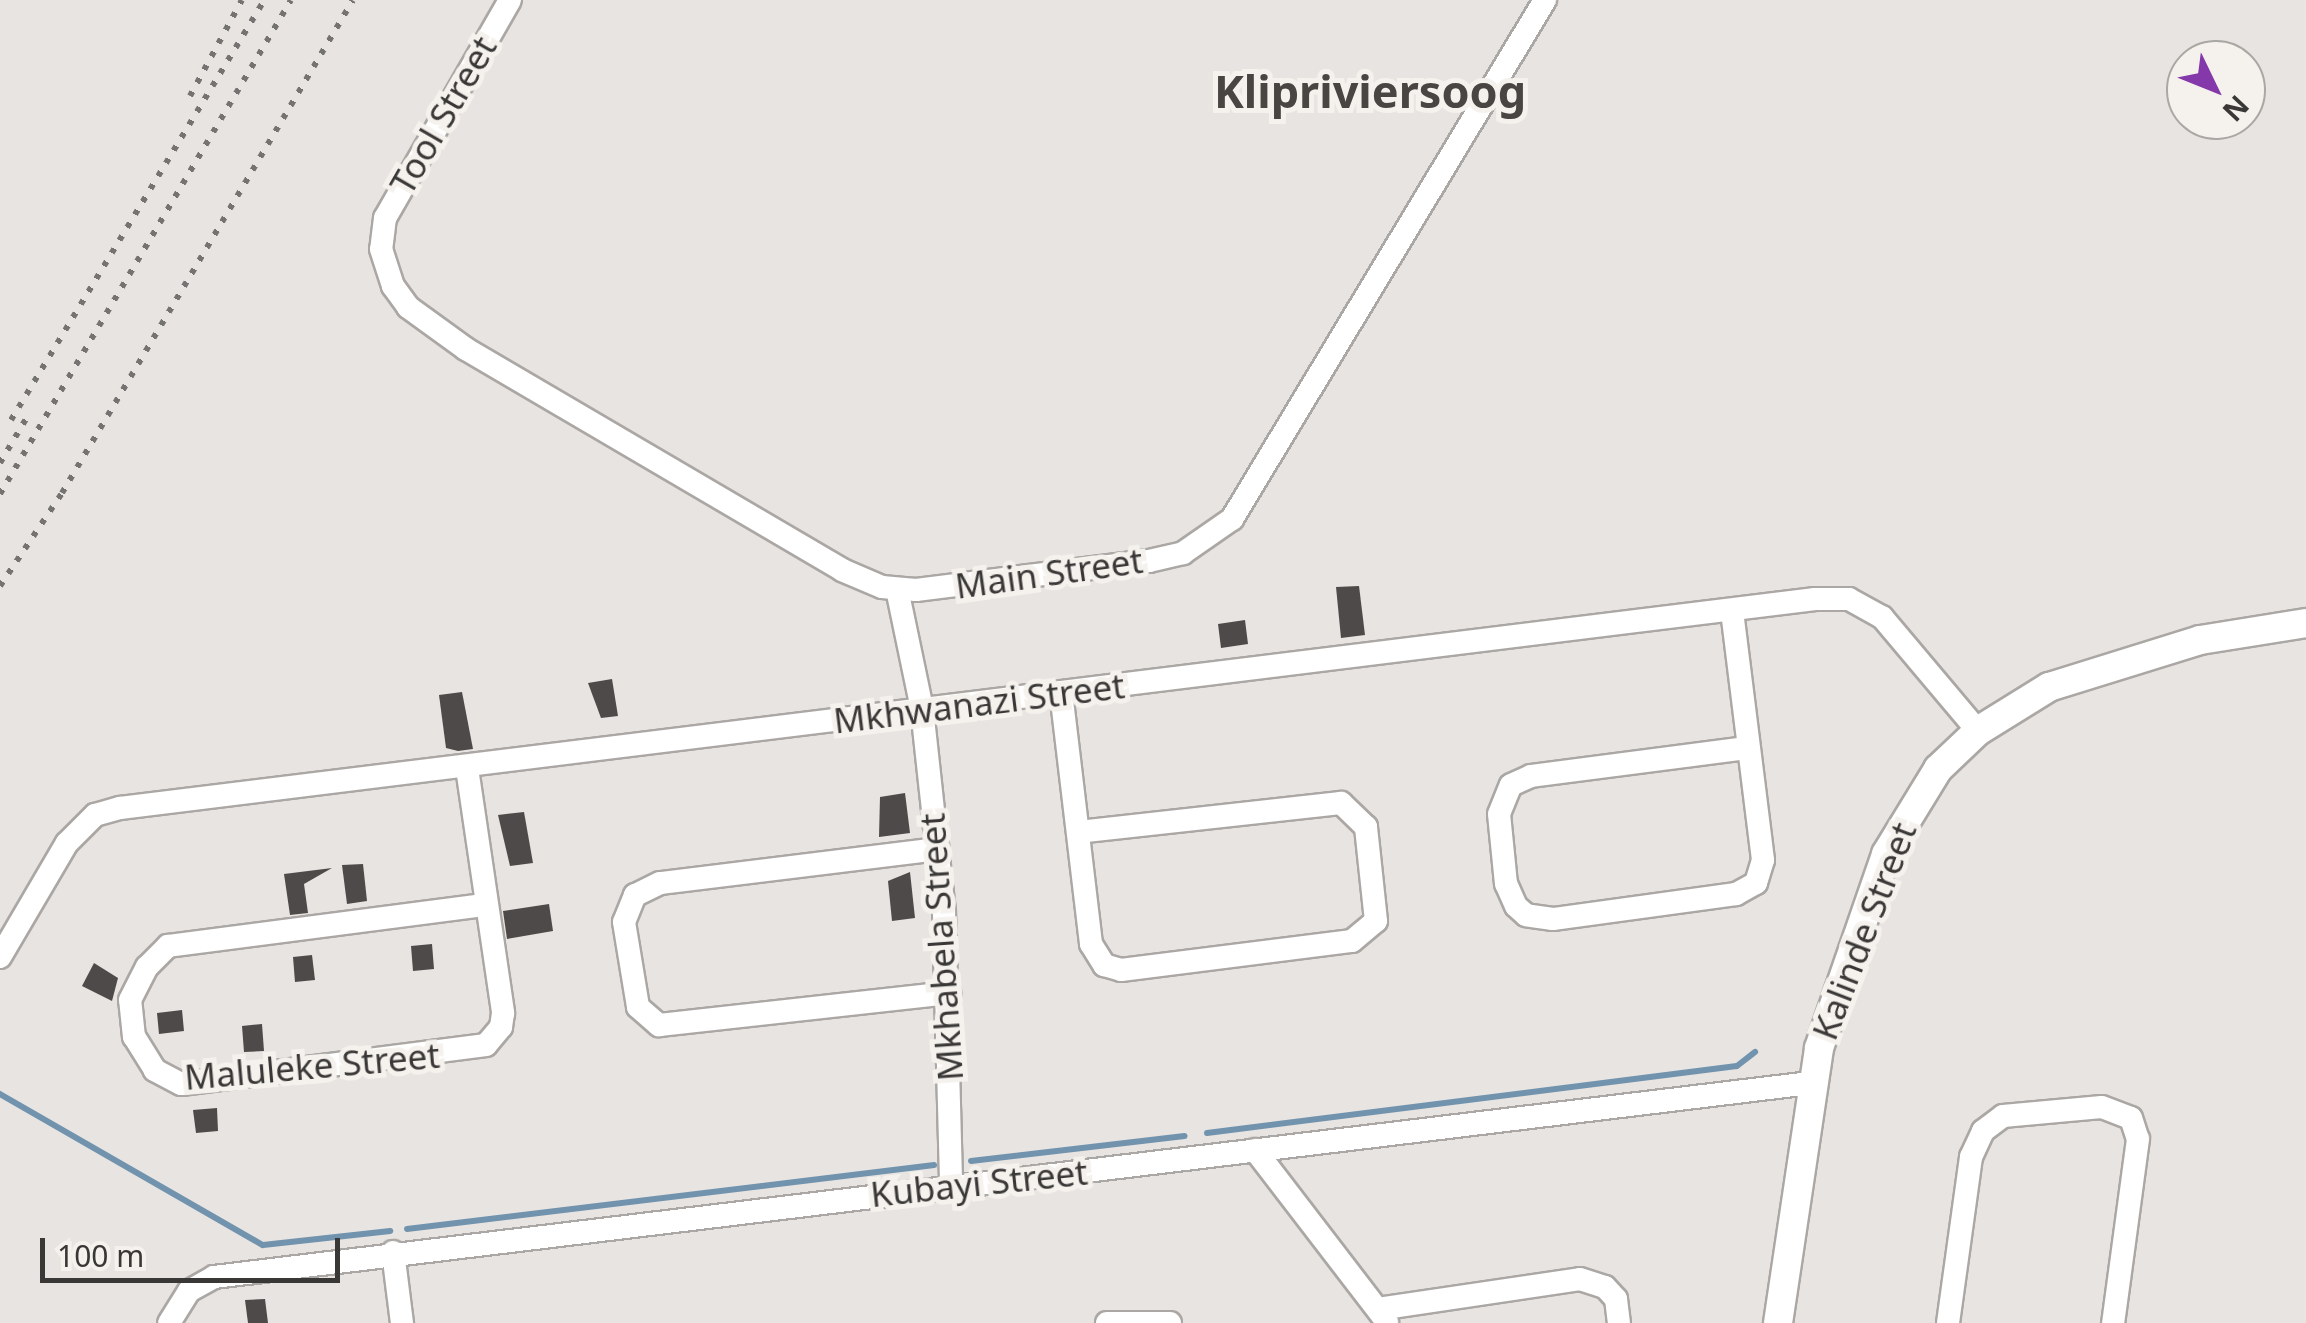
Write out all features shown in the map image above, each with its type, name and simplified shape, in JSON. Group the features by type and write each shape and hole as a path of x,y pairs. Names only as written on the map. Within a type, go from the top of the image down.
{"street":[{"name":"Tool Street","path":"381,233 403,180 510,0"},
{"name":"Main Street","path":"381,233 382,261 393,286 431,325 842,570 896,589 1149,561 1182,553 1232,518 1545,0"},
{"name":"Mkhabela Street","path":"896,589 922,710 938,849 949,993 951,1185"},
{"name":"Mkhwanazi Street","path":"0,957 67,842 95,815 1832,598 1866,606 1978,731"},
{"path":"1732,610 1763,860 1747,890 1554,918 1526,915 1516,906 1506,884 1498,814 1510,784 1530,776 1747,748"},
{"name":"Kalinde Street","path":"1778,1323 1810,1084 1886,854 1938,769 1978,731 2048,687 2200,640 2306,624"},
{"path":"1061,692 1091,944 1111,968 1352,941 1376,921 1366,826 1341,802 1079,832"},
{"name":"Maluleke Street","path":"467,768 484,905 503,1013 494,1038 475,1049 181,1084 154,1070 134,1037 130,1000 146,967 168,946 484,905"},
{"path":"938,849 660,883 635,895 624,922 638,1007 659,1025 949,993"},
{"name":"Kubayi Street","path":"169,1323 189,1291 214,1276 1810,1084"},
{"path":"1948,1323 1971,1158 1983,1131 2016,1114 2102,1108 2131,1118 2137,1155 2113,1323"},
{"path":"1255,1150 1383,1316 1580,1280 1605,1288 1616,1299 1620,1323"},
{"path":"393,1252 402,1323"},
{"path":"1107,1323 1170,1323"}],"building":[{"path":"1359,586 1365,635 1341,638 1336,587"},
{"path":"1245,620 1248,644 1221,648 1218,624"},
{"path":"612,679 618,716 601,718 588,683"},
{"path":"462,692 473,749 458,751 446,748 439,695"},
{"path":"905,793 910,833 879,837 880,797"},
{"path":"524,812 533,863 510,866 498,815"},
{"path":"363,864 367,901 347,904 342,865"},
{"path":"332,868 304,884 308,913 290,915 284,874"},
{"path":"910,872 915,918 892,921 888,881"},
{"path":"549,904 553,931 507,939 503,911"},
{"path":"432,944 434,969 413,971 411,946"},
{"path":"312,955 315,980 295,982 293,957"},
{"path":"94,963 118,978 112,1001 82,986"},
{"path":"182,1010 184,1031 159,1034 157,1013"},
{"path":"262,1024 264,1051 244,1052 242,1026"},
{"path":"217,1108 218,1131 196,1133 193,1110"},
{"path":"265,1299 268,1323 248,1323 245,1300"}],"waterway":[{"path":"1207,1133 1737,1066 1755,1052"},
{"path":"0,1094 263,1245 390,1231"},
{"path":"971,1161 1185,1136"},
{"path":"407,1229 934,1165"}],"railway":[{"path":"190,96 242,0"},
{"path":"11,420 264,0"},
{"path":"0,494 291,0"},
{"path":"0,586 62,493 353,0"},
{"path":"0,463 30,412"}],"district":[{"name":"Klipriviersoog","path":"1370,91"}]}
